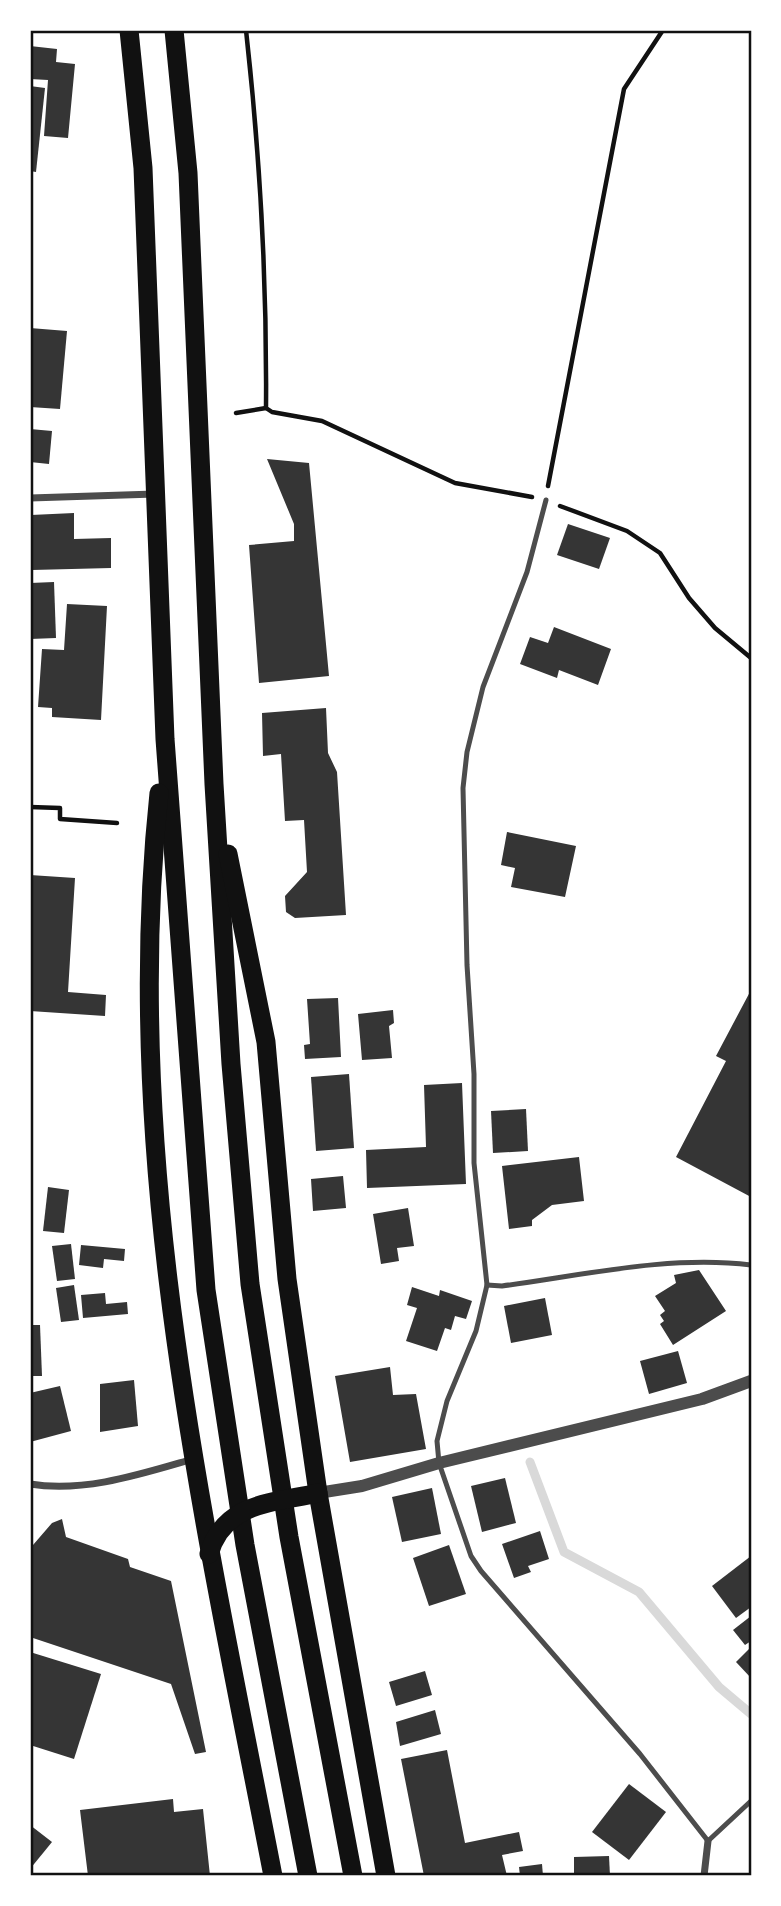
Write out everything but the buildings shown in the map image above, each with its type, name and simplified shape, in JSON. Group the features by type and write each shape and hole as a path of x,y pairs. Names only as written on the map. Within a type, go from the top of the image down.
{"highway":[{"path":"130,30 143,169 165,739 206,1290 246,1545 308,1876"},
{"path":"174,30 188,173 214,784 231,1063 250,1284 289,1537 353,1876"},
{"path":"165,739 150,881 148,1041 169,1297 209,1553 273,1876"},
{"path":"214,784 267,1042 287,1279 318,1493 386,1876"},
{"path":"209,1553 215,1534 246,1508 318,1493"}],"street":[{"path":"30,498 157,494"},
{"path":"318,1493 362,1486 439,1463 702,1399 751,1381"},
{"path":"30,1485 78,1486 137,1475 193,1460"},
{"path":"704,1876 708,1840"}],"lane":[{"path":"545,500 527,572 483,687 467,752 463,788 467,965 474,1074 474,1163 487,1285 476,1331 439,1425 439,1463 471,1556 481,1571 640,1754 708,1840 751,1801"},
{"path":"487,1285 502,1286 672,1264 718,1261 751,1265"}],"path":[{"path":"246,30 267,324 266,408"},
{"path":"545,500 624,89 663,30"},
{"path":"236,413 266,408 272,412 322,421 455,482 545,500 627,531 660,553 689,598 715,628 751,657"},
{"path":"30,807 60,808 60,819 117,823"}],"waterway":[{"path":"530,1462 564,1552 639,1592 719,1687 751,1714"}]}
